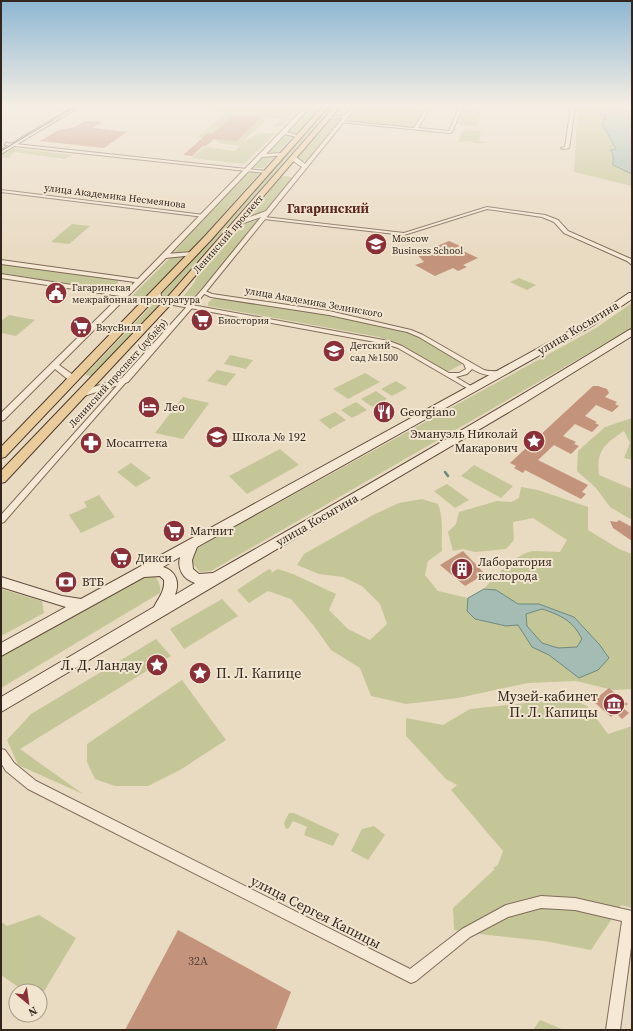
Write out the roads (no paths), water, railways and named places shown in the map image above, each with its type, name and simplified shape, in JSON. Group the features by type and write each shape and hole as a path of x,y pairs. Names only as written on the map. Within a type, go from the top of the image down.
{"main road":[{"name":"Ленинский проспект","path":"1,454 193,254 282,155"},
{"name":"Ленинский проспект","path":"1,479 168,302 296,155"},
{"name":"улица Косыгина","path":"1,650 589,324 632,296"},
{"name":"улица Косыгина","path":"1,705 158,611 335,510 520,401 632,332"},
{"path":"192,545 186,552 184,561 184,567 187,572 192,577 201,579 219,576"},
{"path":"139,574 158,571 170,578 172,584 171,592 158,611"},
{"path":"1,582 62,601 84,605"}],"street":[{"path":"109,155 266,172"},
{"path":"1,418 166,256 261,156 271,155"},
{"name":"Ленинский проспект (дублёр)","path":"1,520 203,292 315,155"},
{"path":"294,158 295,160 304,164 305,167"},
{"name":"улица Академика Несмеянова","path":"1,191 204,216"},
{"path":"264,218 404,234 487,208 543,216 557,222 566,232 629,260 632,263"},
{"path":"238,223 269,212"},
{"path":"166,256 193,254"},
{"path":"1,262 140,281"},
{"path":"1,276 126,295"},
{"path":"105,292 114,289 120,282 119,279"},
{"path":"158,291 158,297 168,302 387,342 400,347 472,389"},
{"name":"улица Академика Зелинского","path":"203,292 329,313 387,325 415,333 487,373 500,373"},
{"name":"улица Академика Зелинского","path":"211,310 206,306 207,302 214,297 221,296"},
{"path":"447,374 454,376 461,375 469,369 467,363"},
{"path":"55,366 73,379"},
{"path":"82,394 126,380"},
{"name":"улица Сергея Капицы","path":"1,754 10,768 32,785 411,976 466,933 506,911 541,902 575,904 631,916"},
{"path":"613,1030 631,916"}],"waterway":[{"path":"445,472 448,476"}],"place":[{"name":"Moscow Business School","path":"376,244"},
{"name":"Гагаринская межрайонная прокуратура","path":"56,293"},
{"name":"Биостория","path":"202,320"},
{"name":"ВкусВилл","path":"81,327"},
{"name":"Детский сад №1500","path":"334,351"},
{"name":"Лео","path":"149,407"},
{"name":"Georgiano","path":"384,412"},
{"name":"Школа № 192","path":"217,437"},
{"name":"Эмануэль Николай Макарович","path":"534,441"},
{"name":"Мосаптека","path":"91,443"},
{"name":"Магнит","path":"174,531"},
{"name":"Дикси","path":"121,558"},
{"name":"Лаборатория кислорода","path":"462,569"},
{"name":"ВТБ","path":"66,582"},
{"name":"Л. Д. Ландау","path":"157,665"},
{"name":"П. Л. Капице","path":"200,673"},
{"name":"Музей-кабинет П. Л. Капицы","path":"614,704"}],"district":[{"name":"Гагаринский","path":"328,208"}]}
